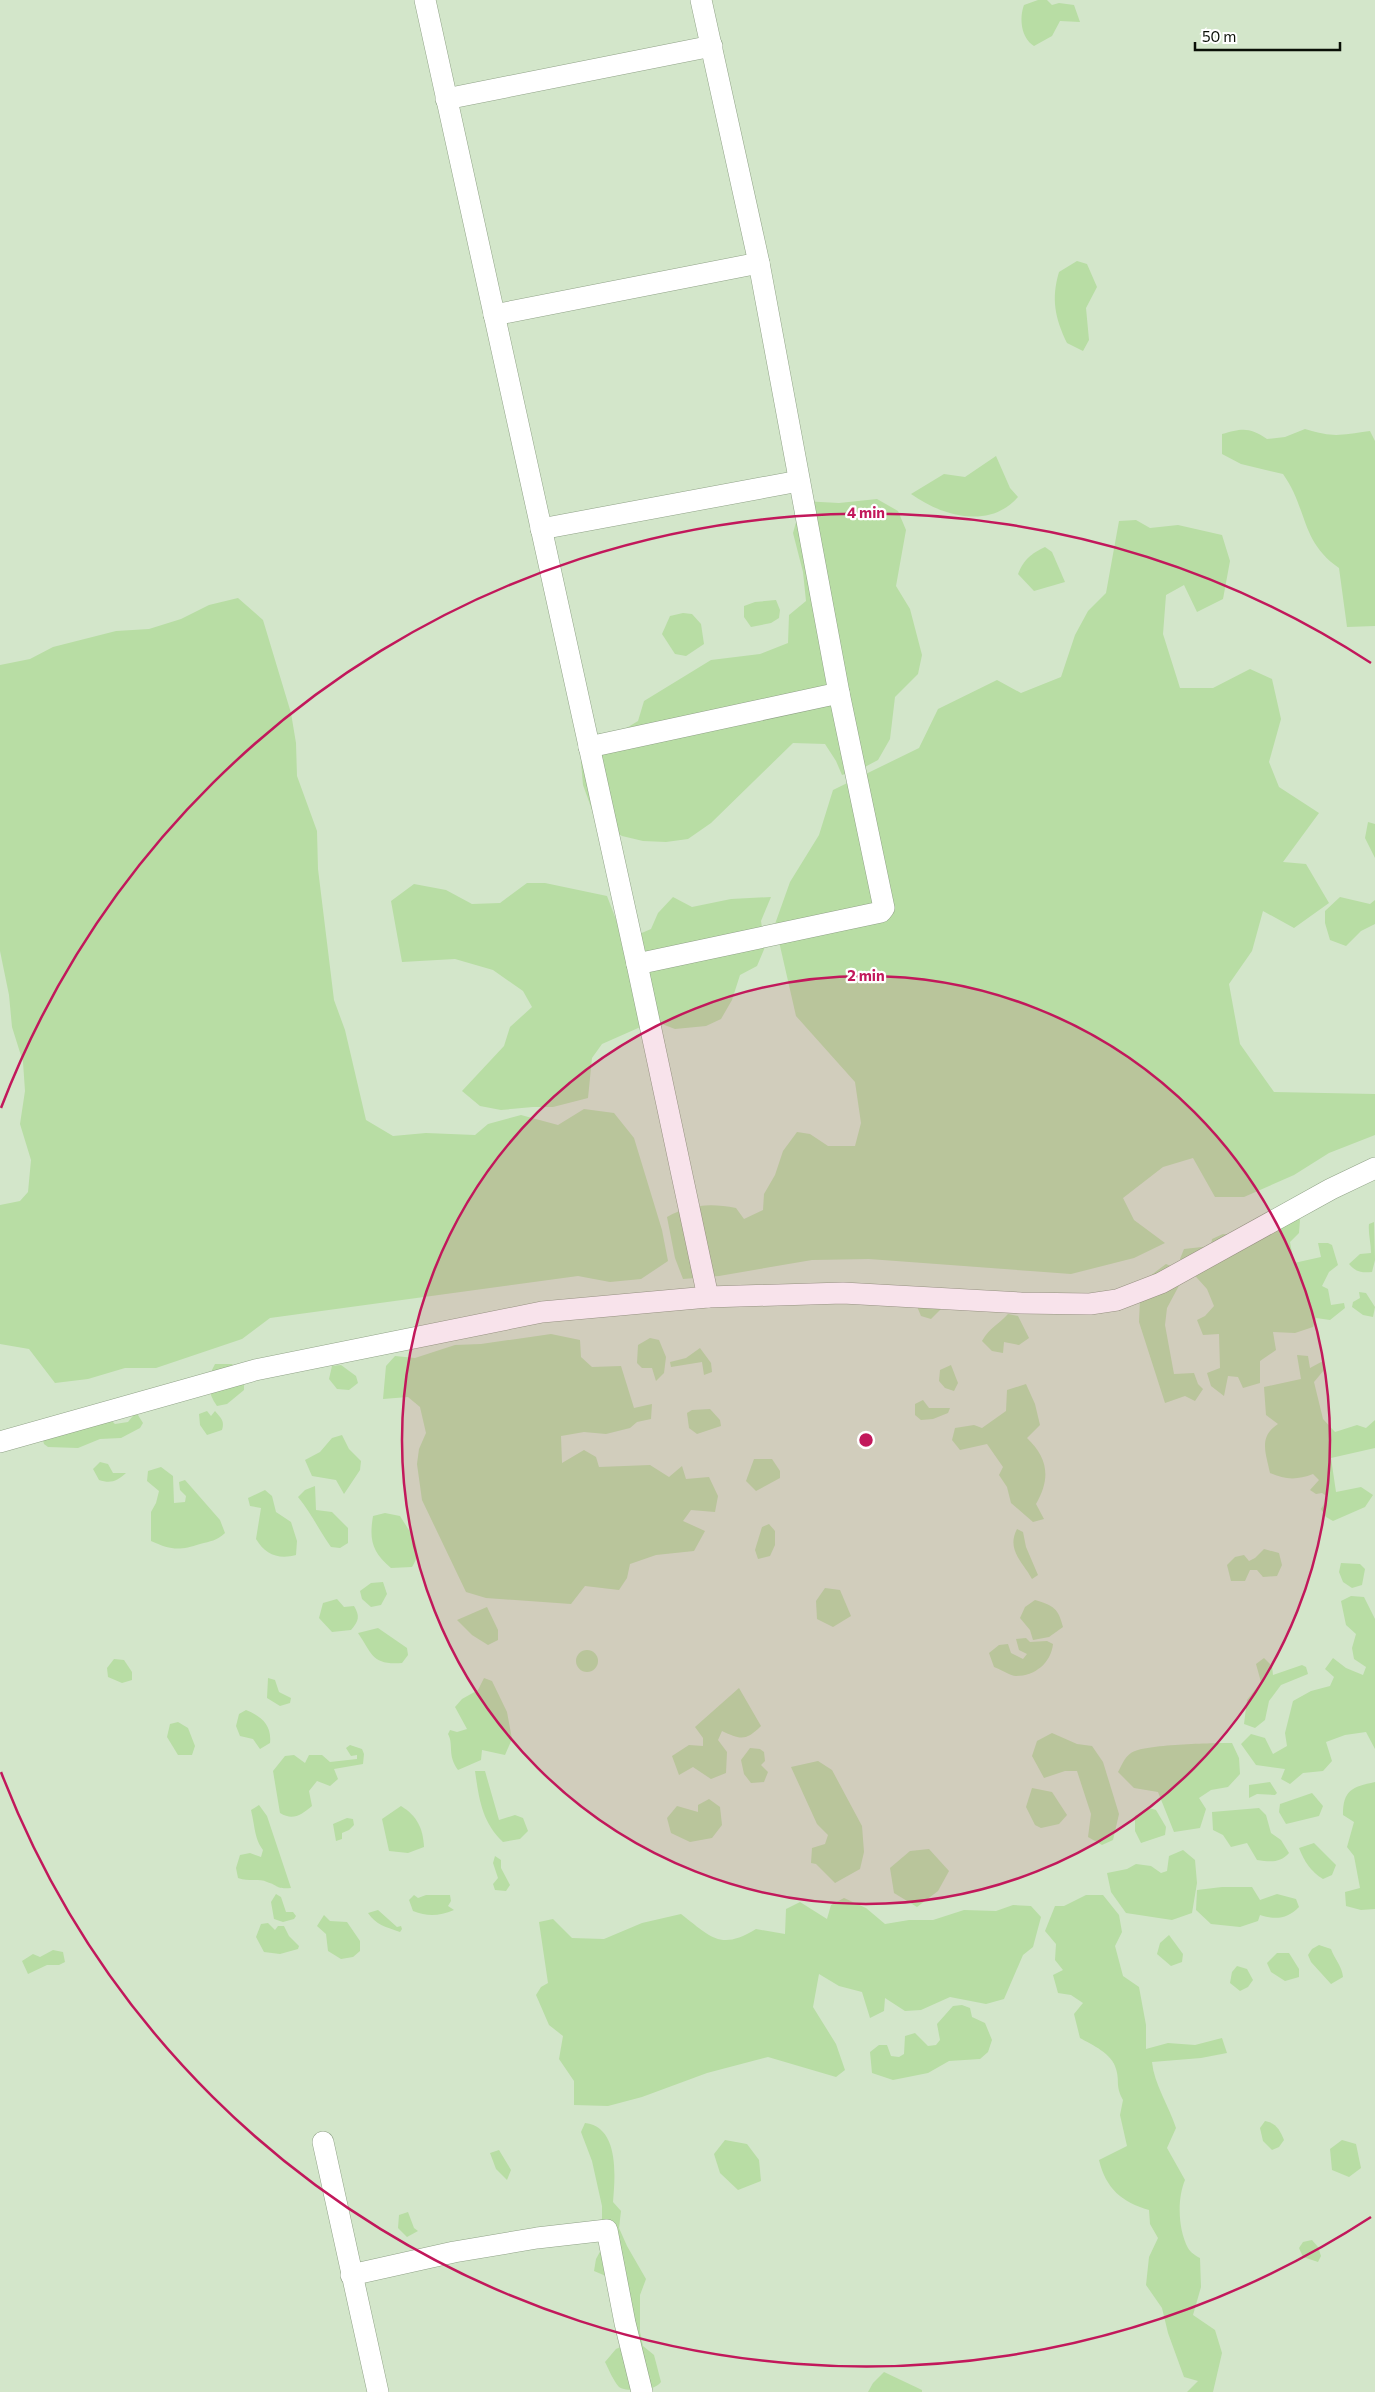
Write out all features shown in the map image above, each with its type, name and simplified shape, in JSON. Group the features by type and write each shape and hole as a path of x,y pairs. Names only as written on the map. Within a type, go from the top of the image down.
{"street":[{"path":"425,0 637,964 708,1297"},
{"path":"637,964 883,911 884,908 839,693 759,263 701,0"},
{"path":"446,99 712,46"},
{"path":"494,315 759,263"},
{"path":"541,528 799,481"},
{"path":"589,747 839,693"},
{"path":"0,1442 255,1370 542,1312 708,1297 844,1293 1090,1304 1117,1300 1161,1283 1331,1189 1375,1168"},
{"path":"323,2142 378,2392"},
{"path":"351,2275 454,2252 538,2238 607,2230 624,2323 642,2392"}],"green space":[{"path":"1038,0 1047,0 1052,5 1059,3 1074,5 1080,22 1060,21 1052,36 1034,46 1026,38 1022,27 1022,10 1024,5"},
{"path":"1077,261 1087,264 1097,287 1086,308 1089,340 1083,351 1067,343 1057,317 1055,300 1059,272"},
{"path":"1305,429 1323,434 1337,435 1370,431 1375,441 1375,626 1347,627 1339,568 1326,558 1317,547 1291,487 1283,474 1241,464 1222,454 1222,434 1246,430 1256,432 1267,439 1285,437"},
{"path":"996,456 1010,488 1018,497 1006,507 993,514 965,516 951,513 923,502 911,494 944,474 965,477"},
{"path":"877,499 898,511 906,530 896,586 910,609 922,655 918,674 895,697 890,739 878,760 861,769 842,775 825,744 793,743 711,823 688,839 666,842 643,841 622,836 596,821 583,785 581,762 585,744 600,733 615,735 638,721 644,701 711,660 760,654 788,643 789,615 806,601 803,572 793,533 802,501 839,503"},
{"path":"1136,520 1150,528 1178,525 1222,535 1230,561 1223,599 1197,612 1184,585 1166,595 1163,634 1180,688 1213,688 1250,669 1272,679 1281,719 1269,762 1279,787 1319,813 1283,862 1306,864 1329,903 1294,928 1263,911 1252,951 1229,984 1240,1044 1274,1092 1375,1094 1375,1135 1329,1153 1294,1175 1244,1197 1215,1197 1193,1158 1163,1167 1123,1198 1134,1220 1165,1243 1134,1258 1071,1274 869,1259 812,1260 719,1276 683,1279 675,1258 667,1217 684,1209 709,1205 736,1208 744,1219 763,1210 764,1194 775,1175 783,1151 797,1132 810,1134 828,1146 855,1146 861,1123 855,1082 796,1016 775,924 790,882 819,835 833,790 919,748 938,709 997,680 1021,693 1061,677 1075,635 1088,611 1106,593 1119,521"},
{"path":"1045,547 1052,552 1065,582 1034,591 1018,574 1028,557"},
{"path":"238,598 263,620 291,713 296,743 297,776 317,831 318,869 334,1000 345,1030 366,1120 393,1136 426,1133 475,1135 488,1124 521,1115 558,1125 584,1109 614,1113 634,1138 662,1230 668,1261 641,1279 610,1282 578,1276 270,1318 242,1339 156,1368 125,1368 88,1379 55,1383 29,1349 0,1344 0,1205 20,1201 28,1192 31,1160 20,1124 25,1091 23,1062 12,1027 9,995 0,951 0,665 30,659 53,647 116,631 149,629 181,619 209,605"},
{"path":"776,600 780,610 779,618 771,623 751,627 744,617 744,606 755,602"},
{"path":"683,613 692,614 701,624 704,644 686,656 675,654 662,634 670,616"},
{"path":"1368,822 1375,824 1375,858 1365,838"},
{"path":"527,883 545,883 607,896 620,930 637,935 651,929 658,913 673,897 692,907 731,899 771,897 761,921 765,947 757,966 740,975 732,1000 721,1019 706,1026 675,1029 654,1021 602,1044 592,1058 588,1098 553,1107 501,1110 480,1106 462,1091 504,1046 510,1027 532,1007 523,991 493,970 455,959 402,962 391,901 414,884 446,890 472,904 500,903"},
{"path":"1340,897 1370,904 1375,900 1375,924 1361,931 1346,946 1330,940 1325,923 1325,911"},
{"path":"1295,1209 1300,1220 1299,1233 1290,1242 1294,1263 1321,1257 1318,1243 1332,1245 1338,1265 1329,1272 1322,1286 1328,1289 1331,1305 1344,1303 1345,1308 1330,1320 1316,1318 1313,1327 1295,1333 1273,1332 1276,1350 1260,1361 1260,1383 1243,1388 1238,1377 1228,1376 1224,1396 1211,1386 1207,1373 1220,1368 1219,1334 1203,1335 1197,1320 1205,1316 1214,1306 1207,1289 1180,1259 1184,1249 1211,1246 1212,1239 1223,1234 1237,1235"},
{"path":"1374,1222 1375,1260 1372,1272 1359,1271 1349,1264 1360,1254 1371,1253 1369,1224"},
{"path":"1166,1264 1175,1268 1182,1280 1167,1308 1165,1325 1174,1374 1194,1373 1198,1384 1203,1389 1195,1401 1185,1396 1165,1403 1139,1322 1140,1299 1146,1279"},
{"path":"1359,1292 1366,1293 1375,1307 1373,1317 1363,1315 1352,1307 1353,1302 1360,1298"},
{"path":"916,1304 944,1306 931,1319 921,1316"},
{"path":"1008,1314 1018,1316 1029,1338 1019,1345 1004,1342 1003,1353 992,1351 982,1341 991,1329"},
{"path":"551,1334 580,1340 581,1357 592,1367 621,1366 634,1408 652,1404 651,1419 637,1422 630,1428 606,1434 584,1432 561,1436 562,1463 584,1450 596,1457 599,1467 650,1465 669,1477 682,1466 686,1479 709,1477 718,1496 715,1512 691,1510 683,1521 705,1531 694,1551 656,1555 630,1564 627,1578 619,1590 585,1586 571,1604 486,1598 466,1592 422,1500 417,1464 419,1449 426,1433 420,1407 408,1397 383,1399 386,1366 395,1356 415,1358 455,1345 481,1344"},
{"path":"650,1338 659,1340 666,1357 664,1373 656,1381 652,1368 642,1368 637,1363 638,1345"},
{"path":"700,1348 711,1363 712,1372 704,1375 702,1362 671,1367 670,1362 686,1358"},
{"path":"1297,1355 1308,1356 1310,1368 1323,1361 1324,1370 1314,1382 1323,1419 1335,1432 1357,1425 1366,1428 1375,1420 1375,1448 1331,1458 1336,1492 1361,1487 1373,1495 1365,1507 1333,1521 1326,1517 1321,1509 1328,1497 1322,1493 1316,1494 1310,1490 1319,1480 1313,1474 1286,1478 1270,1473 1265,1446 1268,1434 1278,1424 1266,1415 1264,1387 1301,1379"},
{"path":"215,1364 232,1364 244,1375 244,1390 227,1404 217,1406 211,1396 209,1385"},
{"path":"341,1365 356,1376 358,1383 349,1390 337,1389 329,1379 332,1366"},
{"path":"951,1365 958,1383 954,1391 945,1388 939,1381 940,1370"},
{"path":"1026,1384 1035,1404 1040,1425 1027,1438 1039,1453 1045,1469 1044,1486 1036,1504 1044,1519 1033,1522 1011,1503 1007,1487 999,1475 1003,1467 987,1444 960,1450 952,1440 955,1428 974,1425 982,1428 1006,1411 1007,1390"},
{"path":"923,1400 929,1408 950,1408 948,1413 933,1419 921,1420 915,1415 915,1404"},
{"path":"710,1409 720,1420 721,1426 697,1434 689,1428 687,1413 692,1410"},
{"path":"207,1411 211,1416 215,1411 219,1416 223,1422 222,1430 207,1435 200,1425 199,1414"},
{"path":"136,1412 143,1423 140,1428 121,1438 100,1439 78,1448 48,1447 44,1444 41,1434 104,1414 115,1424 128,1422"},
{"path":"342,1435 349,1449 361,1461 360,1470 344,1494 336,1480 312,1476 305,1460 320,1452 332,1438"},
{"path":"754,1459 772,1459 780,1471 780,1478 756,1491 746,1481"},
{"path":"100,1462 108,1464 113,1473 126,1473 114,1481 99,1480 93,1469"},
{"path":"161,1467 173,1476 174,1503 185,1502 186,1496 180,1490 179,1482 185,1480 220,1520 225,1533 219,1538 181,1548 170,1548 151,1541 151,1512 159,1491 147,1481 148,1471"},
{"path":"315,1486 316,1510 332,1512 348,1528 348,1543 340,1548 331,1547 298,1497 305,1490"},
{"path":"265,1490 272,1496 276,1512 291,1522 297,1541 296,1555 283,1557 273,1555 264,1549 256,1539 261,1508 250,1506 248,1498"},
{"path":"385,1513 400,1516 415,1541 417,1553 412,1567 391,1568 373,1545 371,1532 373,1516"},
{"path":"769,1524 775,1531 775,1545 770,1556 758,1559 755,1550 762,1527"},
{"path":"1017,1529 1023,1532 1026,1547 1038,1575 1032,1579 1015,1550 1013,1543"},
{"path":"1264,1549 1279,1553 1282,1565 1277,1576 1263,1577 1257,1570 1250,1570 1245,1581 1231,1581 1227,1565 1235,1557 1244,1555 1249,1561"},
{"path":"1341,1563 1360,1564 1365,1569 1362,1585 1352,1588 1343,1582 1339,1572"},
{"path":"383,1582 387,1594 381,1605 371,1607 362,1599 360,1591 371,1583"},
{"path":"825,1588 840,1590 851,1616 833,1627 817,1619 816,1601"},
{"path":"1351,1596 1364,1597 1375,1619 1375,1749 1366,1732 1345,1735 1326,1742 1332,1761 1323,1771 1303,1773 1290,1784 1281,1779 1285,1769 1256,1765 1241,1744 1251,1734 1265,1738 1273,1754 1287,1746 1285,1733 1293,1701 1311,1691 1330,1686 1334,1677 1325,1669 1333,1658 1346,1668 1363,1675 1366,1667 1354,1659 1352,1648 1356,1634 1346,1625 1341,1601"},
{"path":"337,1599 344,1607 354,1606 356,1610 358,1618 351,1630 332,1632 319,1618 323,1603"},
{"path":"1035,1600 1047,1604 1054,1609 1063,1627 1049,1637 1033,1640 1030,1630 1020,1618 1025,1607"},
{"path":"487,1607 498,1630 498,1640 488,1645 472,1635 457,1620"},
{"path":"378,1628 407,1648 408,1655 402,1663 385,1662 374,1657 358,1633"},
{"path":"1026,1638 1030,1642 1047,1641 1053,1644 1049,1657 1041,1667 1030,1674 1016,1676 994,1667 989,1653 999,1645 1008,1644 1011,1653 1023,1659 1027,1654 1019,1650 1016,1639"},
{"path":"587,1650 595,1653 598,1661 595,1669 587,1672 579,1669 576,1661 579,1653"},
{"path":"1264,1658 1272,1666 1273,1675 1302,1665 1306,1667 1308,1674 1281,1685 1269,1701 1265,1720 1255,1728 1244,1724 1247,1700 1261,1682 1256,1664"},
{"path":"114,1659 124,1660 132,1672 132,1680 122,1683 108,1677 107,1668"},
{"path":"268,1678 275,1680 279,1692 291,1698 290,1703 280,1706 267,1698"},
{"path":"484,1678 492,1681 507,1712 512,1739 505,1755 482,1750 481,1760 458,1770 453,1760 448,1734 450,1730 457,1732 467,1729 455,1707 462,1699 478,1690"},
{"path":"739,1688 761,1726 751,1735 742,1738 722,1731 718,1740 727,1752 726,1773 711,1779 693,1767 679,1775 672,1756 689,1745 703,1746 703,1738 695,1727"},
{"path":"246,1710 261,1718 269,1731 270,1743 260,1749 253,1739 240,1736 236,1726 239,1714"},
{"path":"178,1722 188,1728 195,1746 192,1755 178,1755 167,1737 170,1724"},
{"path":"1052,1733 1077,1744 1092,1746 1103,1762 1119,1814 1113,1840 1102,1845 1088,1837 1091,1814 1077,1771 1065,1771 1044,1778 1032,1756 1037,1741"},
{"path":"1232,1743 1239,1758 1240,1774 1228,1787 1211,1790 1199,1798 1206,1809 1200,1828 1174,1832 1158,1792 1134,1788 1118,1772 1127,1757 1138,1750 1179,1745"},
{"path":"350,1745 362,1749 364,1754 363,1764 334,1769 338,1779 330,1786 317,1781 309,1791 312,1806 297,1816 289,1817 280,1813 273,1771 285,1756 294,1755 305,1763 309,1755 322,1755 330,1762 357,1759 357,1755 351,1756 346,1748"},
{"path":"750,1748 760,1749 764,1752 765,1761 761,1765 768,1772 764,1782 751,1783 744,1774 741,1760"},
{"path":"818,1761 832,1770 862,1826 864,1852 860,1869 835,1883 816,1864 811,1863 812,1848 825,1844 828,1835 817,1824 791,1767"},
{"path":"475,1771 485,1771 499,1820 515,1815 523,1818 528,1831 520,1839 503,1842 490,1826 480,1800"},
{"path":"1270,1782 1277,1793 1275,1795 1257,1794 1249,1798 1249,1785"},
{"path":"1375,1782 1375,1909 1361,1910 1346,1906 1345,1892 1360,1888 1354,1856 1347,1847 1354,1822 1343,1815 1343,1807 1350,1791"},
{"path":"1032,1788 1052,1792 1067,1815 1059,1824 1041,1828 1035,1825 1026,1807"},
{"path":"1312,1793 1323,1806 1319,1816 1286,1824 1279,1812 1280,1804"},
{"path":"709,1799 720,1807 722,1825 712,1838 690,1842 671,1833 667,1818 677,1806 698,1812 698,1805"},
{"path":"259,1805 267,1816 291,1888 280,1888 264,1881 238,1878 236,1868 240,1855 250,1853 261,1857 263,1850 256,1836 251,1810"},
{"path":"401,1806 415,1818 421,1828 423,1840 424,1847 408,1853 389,1851 382,1819"},
{"path":"1149,1808 1156,1810 1166,1827 1165,1835 1141,1843 1135,1831 1135,1816"},
{"path":"1259,1808 1266,1815 1271,1833 1281,1840 1289,1853 1282,1859 1271,1861 1257,1860 1247,1843 1231,1847 1223,1835 1213,1830 1212,1812"},
{"path":"347,1818 353,1819 354,1825 342,1833 342,1839 336,1841 333,1824"},
{"path":"1314,1843 1336,1865 1332,1875 1323,1879 1308,1866 1299,1848"},
{"path":"929,1849 949,1871 938,1891 917,1907 894,1893 890,1868 910,1851"},
{"path":"1183,1850 1195,1860 1197,1883 1192,1913 1172,1920 1126,1913 1111,1892 1107,1873 1127,1869 1136,1864 1151,1866 1161,1873 1167,1871 1169,1856"},
{"path":"495,1856 501,1860 501,1868 510,1885 506,1891 495,1890 493,1884 498,1878 493,1863"},
{"path":"1222,1887 1252,1887 1260,1900 1277,1894 1296,1899 1299,1907 1286,1916 1271,1918 1260,1915 1258,1921 1240,1927 1211,1924 1196,1910 1197,1890"},
{"path":"276,1894 281,1897 286,1912 293,1912 296,1916 294,1919 283,1922 274,1919 271,1902"},
{"path":"414,1895 418,1898 426,1895 450,1895 451,1901 448,1906 454,1910 434,1915 413,1911 409,1900"},
{"path":"1086,1895 1103,1895 1119,1915 1122,1932 1115,1946 1123,1976 1139,1987 1146,2025 1146,2049 1168,2043 1195,2045 1222,2038 1227,2053 1201,2058 1152,2062 1159,2087 1176,2128 1167,2148 1185,2180 1180,2205 1182,2232 1189,2249 1200,2258 1201,2287 1193,2315 1215,2330 1222,2353 1213,2392 1187,2392 1198,2381 1184,2377 1168,2333 1162,2308 1146,2285 1149,2257 1158,2238 1150,2224 1149,2210 1131,2203 1116,2193 1106,2179 1099,2160 1127,2146 1120,2115 1123,2100 1119,2091 1117,2073 1114,2063 1106,2054 1080,2038 1074,2014 1083,2003 1071,1995 1058,1993 1053,1975 1063,1970 1055,1960 1056,1944 1045,1931 1055,1906 1064,1906"},
{"path":"844,1898 866,1908 885,1924 909,1920 933,1920 964,1910 996,1911 1013,1905 1031,1906 1041,1917 1033,1947 1023,1955 1004,1999 986,2004 950,1997 921,2010 905,2011 885,1998 884,2011 870,2018 862,1992 839,1986 819,1974 813,2007 836,2044 845,2070 836,2077 768,2057 707,2073 642,2097 608,2106 574,2105 574,2081 559,2059 563,2036 549,2025 536,1995 541,1987 548,1983 539,1922 553,1919 572,1938 604,1939 642,1923 681,1914 708,1935 724,1940 744,1936 756,1929 785,1934 786,1909 800,1902 827,1919 831,1905"},
{"path":"378,1910 397,1927 401,1926 400,1932 378,1923 368,1913"},
{"path":"324,1915 330,1921 347,1922 360,1941 360,1951 353,1957 341,1959 328,1951 326,1934 317,1926"},
{"path":"268,1923 275,1930 278,1926 284,1926 289,1936 299,1946 298,1949 280,1954 264,1952 256,1937 261,1924"},
{"path":"1169,1935 1183,1954 1182,1962 1171,1966 1157,1954 1160,1943"},
{"path":"1319,1945 1331,1949 1340,1966 1343,1977 1331,1984 1311,1962 1308,1955 1312,1949"},
{"path":"53,1950 63,1952 65,1962 59,1965 47,1965 28,1974 22,1961 33,1954 40,1957"},
{"path":"1277,1953 1289,1953 1299,1969 1299,1977 1285,1981 1271,1972 1267,1963"},
{"path":"1237,1966 1247,1969 1253,1980 1248,1987 1240,1991 1230,1983 1232,1972"},
{"path":"962,2005 970,2008 972,2017 985,2023 992,2040 988,2052 980,2059 949,2061 928,2073 893,2080 872,2073 870,2052 879,2045 887,2045 891,2056 899,2057 904,2054 905,2036 915,2033 928,2046 936,2045 940,2040 937,2024 953,2006"},
{"path":"1265,2121 1272,2123 1277,2128 1284,2140 1279,2147 1272,2150 1263,2141 1260,2128"},
{"path":"585,2123 596,2127 610,2143 614,2168 613,2202 621,2211 619,2228 646,2279 640,2295 640,2332 643,2346 654,2355 661,2382 653,2388 634,2390 619,2387 605,2362 616,2349 634,2341 613,2279 594,2271 596,2259 602,2248 602,2206 592,2161 581,2132"},
{"path":"725,2140 747,2144 759,2160 761,2181 738,2190 720,2173 714,2154"},
{"path":"1342,2140 1356,2144 1361,2168 1349,2177 1332,2170 1330,2149"},
{"path":"499,2150 511,2170 507,2180 496,2169 490,2153"},
{"path":"408,2212 414,2228 418,2231 407,2237 398,2228 399,2215"},
{"path":"1312,2240 1318,2247 1321,2256 1318,2262 1303,2257 1299,2248 1303,2242"},
{"path":"884,2372 922,2390 922,2392 868,2392 873,2383"}]}
